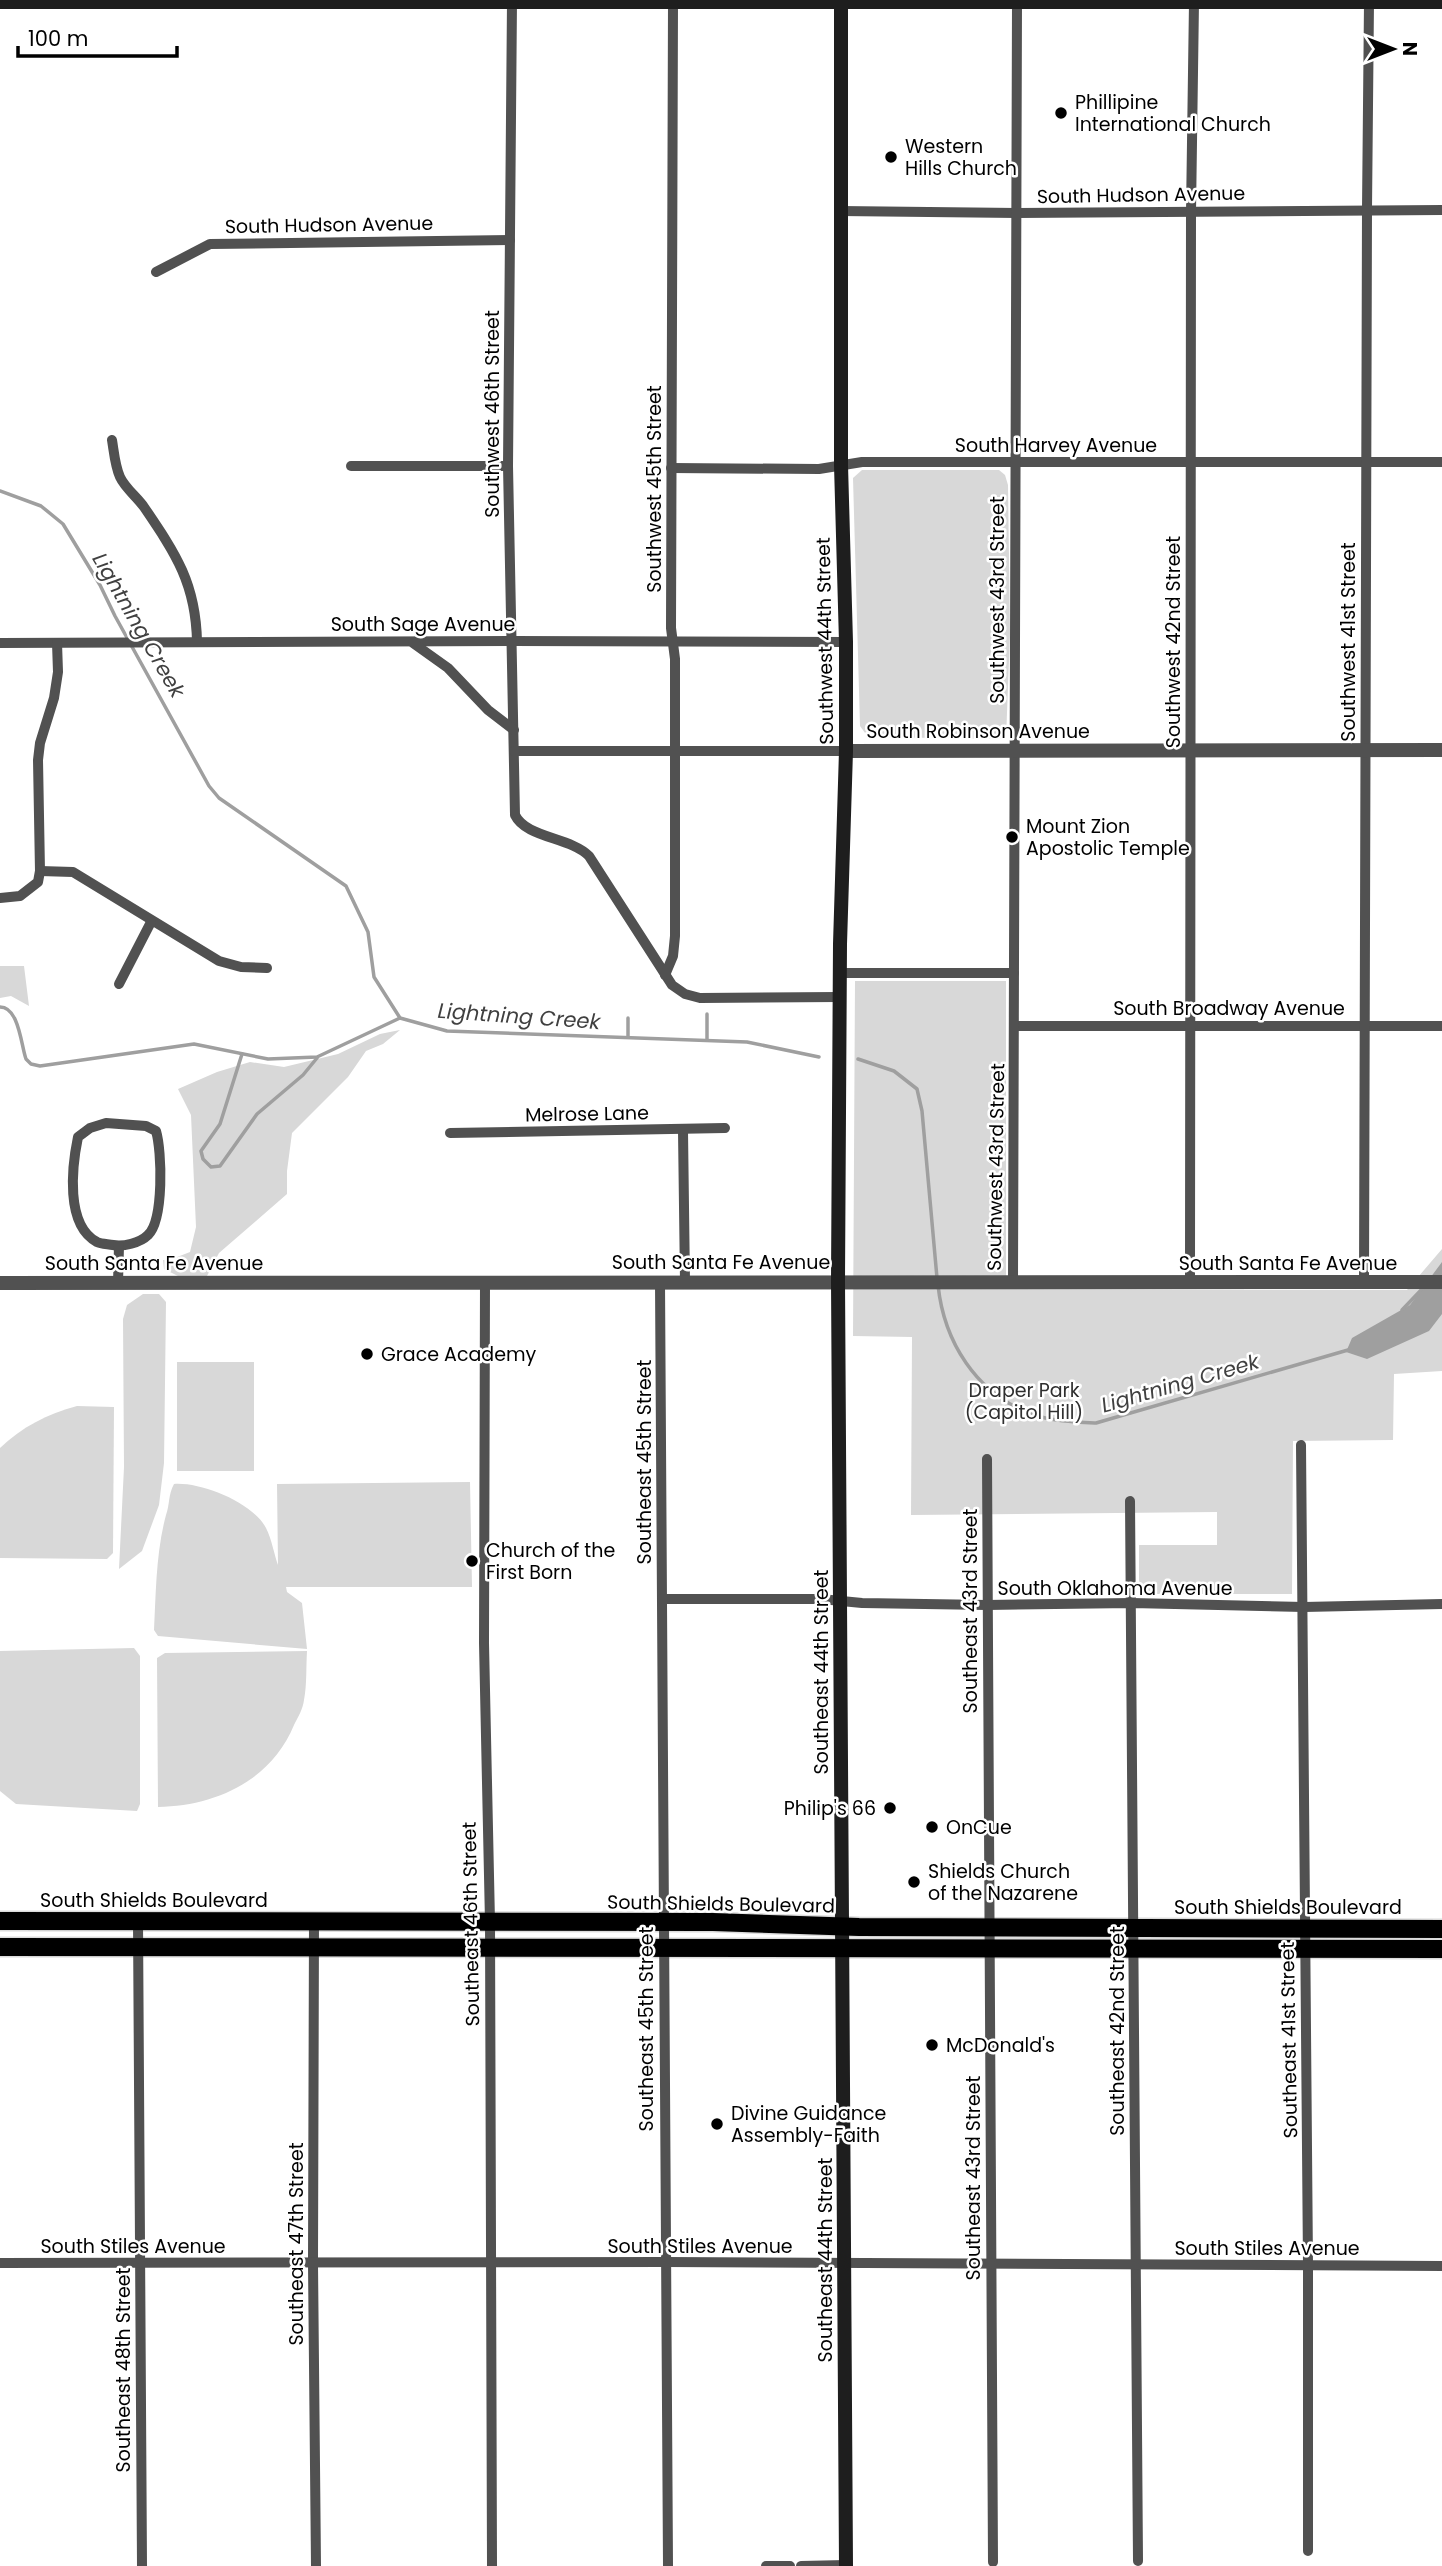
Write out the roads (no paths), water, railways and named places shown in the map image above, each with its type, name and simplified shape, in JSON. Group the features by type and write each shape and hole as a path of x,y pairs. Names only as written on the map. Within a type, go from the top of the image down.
{"main road":[{"name":"Southwest 44th Street","path":"838,1281 839,973 845,751 841,465 841,1"},
{"path":"0,2 1442,2"},
{"name":"Southeast 44th Street","path":"838,1281 846,2566"},
{"name":"South Shields Boulevard","path":"0,1921 1442,1929"},
{"path":"0,1947 1442,1949"}],"street":[{"name":"Southwest 46th Street","path":"518,1 510,240 508,466 514,806 517,819 522,825 575,845 589,856 665,975"},
{"name":"Southwest 45th Street","path":"665,975 673,956 674,936 675,659 671,628 673,2"},
{"name":"Southwest 43rd Street","path":"1013,1283 1017,2"},
{"name":"Southwest 42nd Street","path":"1190,1282 1190,463 1194,2"},
{"name":"Southwest 41st Street","path":"1364,1282 1369,2"},
{"name":"South Hudson Avenue","path":"840,211 1017,213 1442,210"},
{"name":"South Hudson Avenue","path":"156,272 210,244 510,240"},
{"path":"112,440 122,481 140,500 184,573 193,597 197,642"},
{"name":"South Harvey Avenue","path":"671,468 819,469 862,462 1442,463"},
{"path":"351,466 508,466"},
{"path":"0,898 20,896 38,882 40,871 37,788 40,743 54,698 58,672 57,642"},
{"path":"411,642 437,659 488,710 514,730"},
{"name":"South Sage Avenue","path":"0,643 845,642"},
{"name":"South Robinson Avenue","path":"514,751 1442,750"},
{"path":"40,871 73,872 219,961 241,967 267,968"},
{"path":"119,984 151,922"},
{"path":"839,973 1014,973"},
{"path":"665,975 680,992 700,998 839,997"},
{"name":"South Broadway Avenue","path":"1015,1026 1442,1026"},
{"path":"106,1123 146,1126 156,1130 159,1143 157,1219 148,1235 119,1246 97,1242 87,1233 73,1200 78,1137 90,1128 106,1123"},
{"name":"Melrose Lane","path":"450,1133 725,1128"},
{"path":"683,1130 685,1282"},
{"path":"118,1283 119,1246"},
{"name":"Southeast 45th Street","path":"660,1282 668,2566"},
{"name":"South Santa Fe Avenue","path":"0,1283 1442,1282"},
{"name":"Southeast 46th Street","path":"485,1283 484,1643 490,1922 492,2566"},
{"name":"Southeast 41st Street","path":"1301,1445 1308,2551"},
{"name":"Southeast 43rd Street","path":"987,1458 993,2562"},
{"name":"Southeast 42nd Street","path":"1130,1501 1138,2561"},
{"name":"South Oklahoma Avenue","path":"662,1599 987,1605 1132,1603 1304,1607 1442,1604"},
{"name":"Southeast 48th Street","path":"138,1921 142,2566"},
{"name":"Southeast 47th Street","path":"314,1921 316,2566"},
{"name":"South Stiles Avenue","path":"0,2263 665,2262 1442,2266"},
{"path":"766,2566 790,2566"},
{"path":"801,2566 846,2566"}],"waterway":[{"name":"Lightning Creek","path":"0,491 41,506 63,524 100,585 209,786 219,798 346,886 368,932 374,977 400,1018 447,1031 747,1042 819,1057"},
{"path":"0,1007 11,1013 15,1020 26,1059 31,1064 40,1066 194,1044 268,1059 317,1057 400,1018"},
{"path":"707,1014 707,1040"},
{"path":"628,1018 628,1037"},
{"path":"242,1054 220,1124 201,1151 203,1159 211,1167 220,1166 257,1114 303,1075 317,1058"},
{"name":"Lightning Creek","path":"858,1059 894,1071 917,1089 922,1111 937,1278"},
{"name":"Lightning Creek","path":"938,1285 947,1326 966,1363 979,1379 1011,1405 1055,1420 1096,1423 1348,1350"},
{"name":"Lightning Creek","path":"1402,1310 1423,1288"}],"place":[{"name":"Phillipine International Church","path":"1061,113"},
{"name":"Western Hills Church","path":"891,157"},
{"name":"Mount Zion Apostolic Temple","path":"1012,837"},
{"name":"Grace Academy","path":"367,1354"},
{"name":"Church of the First Born","path":"472,1561"},
{"name":"Philip's 66","path":"890,1808"},
{"name":"OnCue","path":"932,1827"},
{"name":"Shields Church of the Nazarene","path":"914,1882"},
{"name":"McDonald's","path":"932,2045"},
{"name":"Divine Guidance Assembly-Faith","path":"717,2124"}],"park label":[{"name":"Draper Park (Capitol Hill)","path":"1024,1401"}]}
